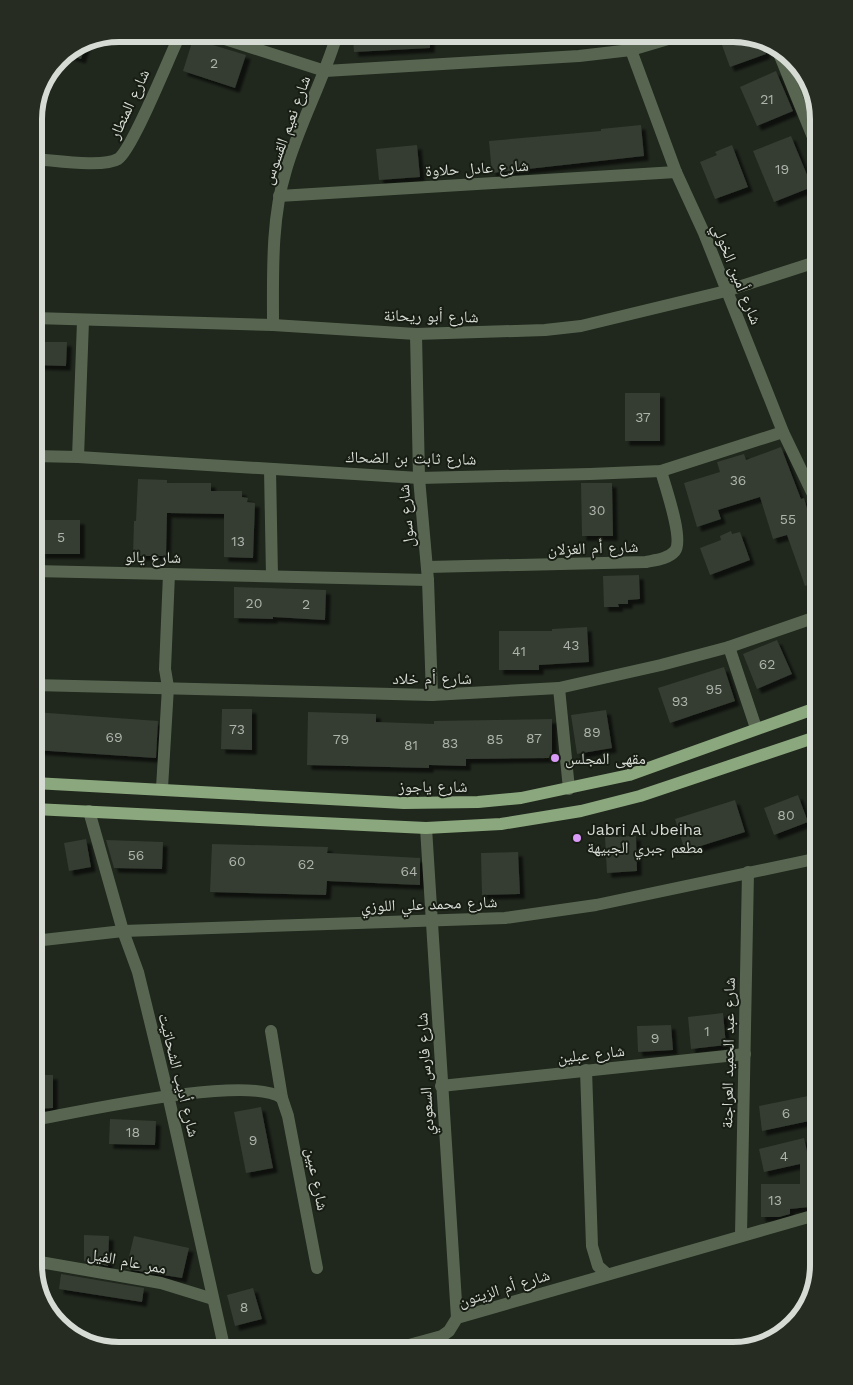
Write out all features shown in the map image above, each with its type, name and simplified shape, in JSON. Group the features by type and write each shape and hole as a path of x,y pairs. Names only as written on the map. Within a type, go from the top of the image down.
{"main road":[{"name":"شارع ياجوز","path":"42,783 162,788 404,803 512,799 629,775 811,710"},
{"path":"42,809 426,828 501,824 610,804 707,775 811,739"}],"street":[{"name":"شارع المنطار","path":"43,159 99,162 118,159 124,154 138,129 177,42"},
{"path":"235,42 325,71 579,56 631,50 655,43"},
{"name":"شارع نعيم القسوس","path":"273,325 275,239 280,196 297,137 325,71 335,42"},
{"name":"شارع أمين الخولي","path":"631,50 676,172 704,233 783,432 811,490"},
{"path":"782,60 811,132"},
{"name":"شارع عادل حلاوة","path":"280,196 676,172"},
{"name":"شارع أبو ريحانة","path":"43,319 273,325 416,334 503,332 581,326 726,291 811,264"},
{"path":"78,457 83,321"},
{"name":"شارع سول","path":"416,334 419,478 427,574 432,695"},
{"name":"شارع ثابت بن الضحاك","path":"43,456 419,478 661,471 783,432"},
{"path":"270,469 272,576"},
{"name":"شارع أم الغزلان","path":"427,574 646,562 670,556 675,551 678,539 661,471"},
{"name":"شارع يالو","path":"43,571 272,576 427,574"},
{"path":"162,788 168,687 165,669 169,574"},
{"name":"شارع أم خلاد","path":"43,684 304,693 432,695 559,688 729,647 811,619"},
{"path":"729,647 756,728"},
{"path":"559,688 570,788"},
{"name":"شارع أديب الشحاتيت","path":"89,811 123,930 138,972 168,1095 223,1342"},
{"name":"شارع فارس السعودي","path":"426,828 457,1318"},
{"name":"شارع محمد علي اللوزي","path":"42,940 123,930 506,918 587,907 811,860"},
{"name":"شارع عبد الحميد العراجنة","path":"741,1235 748,872"},
{"name":"شارع عبين","path":"271,1030 282,1098 288,1116 317,1268"},
{"name":"شارع عبلين","path":"441,1086 744,1054"},
{"path":"586,1070 592,1246 598,1266 607,1274"},
{"path":"42,1118 168,1095 221,1091 266,1091 282,1098"},
{"name":"شارع أم الزيتون","path":"420,1342 442,1336 449,1331 457,1318 811,1216"},
{"name":"ممر عام الفيل","path":"42,1261 161,1283 213,1299"}],"building":[{"path":"192,42 203,42 246,55 235,88 183,71"},
{"path":"353,42 430,43 430,48 354,52"},
{"path":"721,43 749,44 764,49 766,54 730,67"},
{"path":"83,52 81,59 75,57"},
{"path":"776,71 793,111 757,126 740,87"},
{"path":"641,125 644,156 492,173 489,141 601,131 601,129"},
{"path":"791,136 811,187 774,202 753,151"},
{"path":"417,145 420,177 379,180 376,149"},
{"path":"732,145 748,187 715,199 700,162 717,155 715,152"},
{"path":"43,342 67,342 66,366 43,365"},
{"path":"625,393 660,393 660,441 625,441"},
{"path":"781,447 801,499 804,498 811,522 811,584 805,586 787,535 773,539 760,497 718,510 721,519 697,527 684,483 720,472 717,462 744,454 746,460"},
{"path":"138,479 167,480 167,483 211,483 211,491 242,491 242,497 248,498 247,502 255,503 253,558 224,557 224,514 167,513 166,556 133,556"},
{"path":"581,483 612,483 613,536 582,536"},
{"path":"43,520 80,520 80,554 43,554"},
{"path":"731,531 732,534 740,532 750,560 710,575 700,548 721,540 720,536"},
{"path":"639,575 640,599 628,600 628,604 618,604 619,607 604,607 603,576"},
{"path":"234,587 326,590 325,620 273,617 273,619 234,618"},
{"path":"587,627 589,662 539,665 539,670 499,670 499,631 552,631 552,629"},
{"path":"777,640 792,674 757,689 743,654"},
{"path":"724,667 735,701 670,723 658,688"},
{"path":"222,709 252,709 252,750 221,749"},
{"path":"606,710 612,748 577,754 571,715"},
{"path":"308,712 376,714 376,722 434,724 434,721 552,719 552,758 466,759 466,766 429,765 429,768 307,765"},
{"path":"42,713 158,721 156,758 42,751"},
{"path":"798,795 808,822 774,835 764,808"},
{"path":"735,800 745,832 685,851 675,819"},
{"path":"636,836 637,871 607,873 605,837"},
{"path":"86,839 91,867 69,871 64,843"},
{"path":"106,840 163,842 162,869 114,868"},
{"path":"212,844 328,847 327,853 420,858 420,885 327,881 326,895 210,892"},
{"path":"518,852 520,894 482,895 481,853"},
{"path":"723,1013 726,1045 691,1049 688,1017"},
{"path":"671,1025 673,1050 638,1052 637,1026"},
{"path":"42,1075 53,1075 53,1108 42,1109"},
{"path":"808,1096 811,1108 811,1121 762,1131 759,1106"},
{"path":"261,1107 273,1168 246,1173 234,1112"},
{"path":"110,1119 156,1121 155,1145 109,1144"},
{"path":"804,1138 811,1170 811,1207 790,1209 790,1214 779,1217 761,1217 761,1184 800,1184 800,1164 764,1172 759,1149"},
{"path":"84,1235 109,1236 108,1266 84,1261"},
{"path":"134,1236 189,1248 182,1278 126,1269"},
{"path":"61,1274 144,1288 142,1302 59,1289"},
{"path":"253,1288 262,1319 235,1326 227,1295"}],"place":[{"name":"مقهى المجلس","path":"555,758"},
{"name":"Jabri Al Jbeiha مطعم جبري الجبيهة","path":"577,838"}]}
